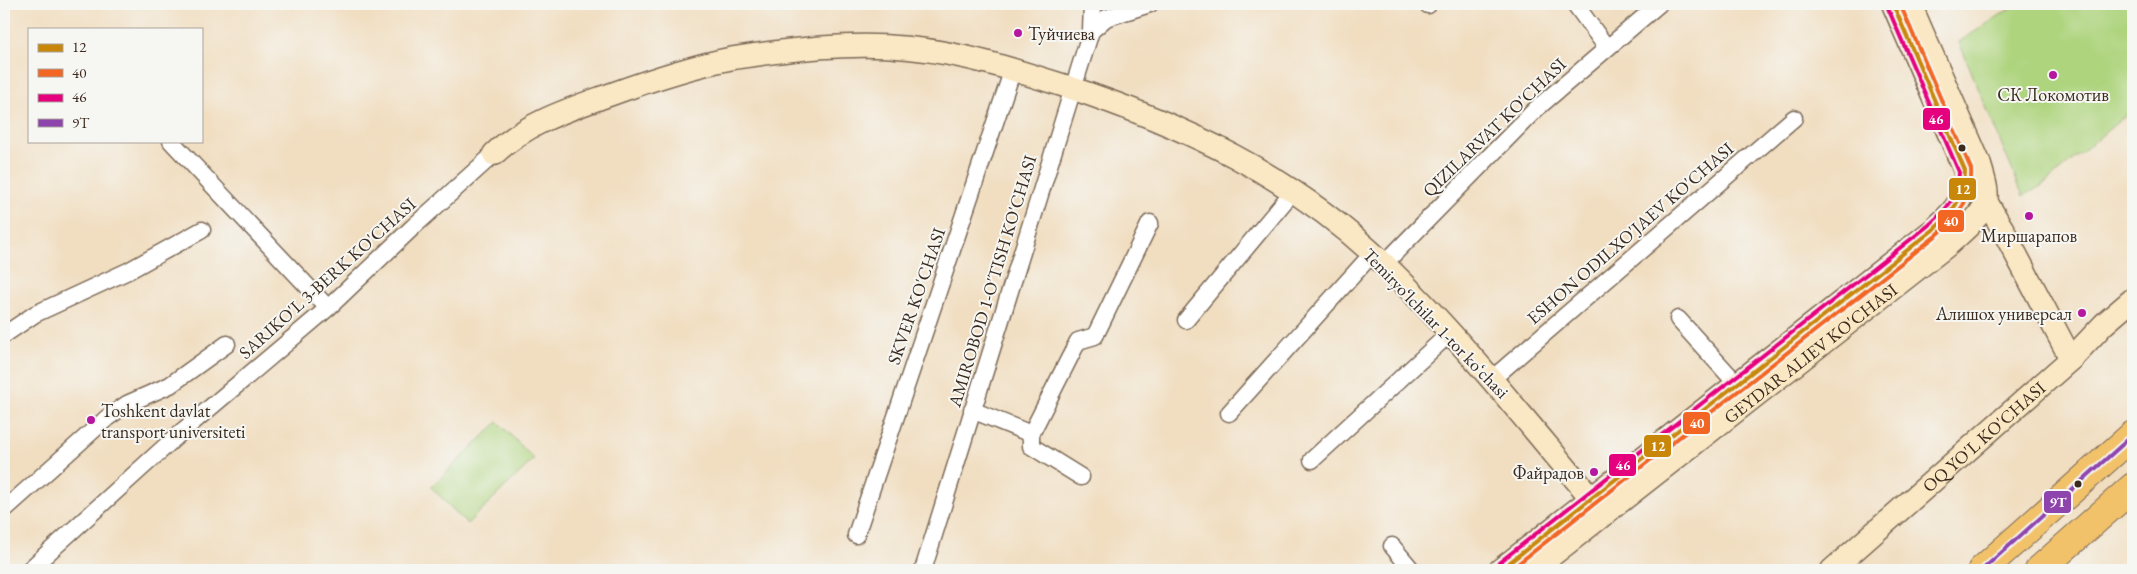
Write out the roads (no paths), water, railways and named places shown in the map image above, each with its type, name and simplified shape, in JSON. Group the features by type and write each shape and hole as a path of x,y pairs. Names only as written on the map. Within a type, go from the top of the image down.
{"highway":[{"path":"1982,570 2133,435"},
{"path":"2039,570 2132,490 2104,462"}],"street":[{"name":"AMIROBOD 1-O'TISH KO'CHASI","path":"923,570 1091,31 1092,4"},
{"path":"1091,31 1106,18 1150,4"},
{"path":"1575,4 1607,48"},
{"name":"QIZILARVAT KO'CHASI","path":"1229,413 1378,259 1516,129 1659,4"},
{"name":"GEYDAR ALIEV KO'CHASI","path":"1893,4 1965,171 1986,201 2071,360"},
{"name":"GEYDAR ALIEV KO'CHASI","path":"1533,570 1598,506 1737,384 1830,324 1960,235 1986,201 1982,172 1972,144 1910,4"},
{"name":"Temiryo‘lchilar 1-tor koʻchasi","path":"494,154 517,134 551,117 666,75 740,57 830,46 882,46 936,51 1014,69 1130,108 1186,131 1235,156 1294,190 1378,259 1450,333 1492,379 1598,506"},
{"name":"SKVER KO'CHASI","path":"856,535 1014,69"},
{"name":"ESHON ODILXO'JAEV KO'CHASI","path":"1492,379 1794,118"},
{"path":"172,142 328,308"},
{"name":"SARIKO'L 3-BERK KO'CHASI","path":"29,570 179,434 328,308 413,226 494,154"},
{"name":"GEYDAR ALIEV KO'CHASI","path":"1500,570 1598,506 1830,324 1946,218 1963,196 1965,171"},
{"path":"1186,320 1294,190"},
{"path":"1081,477 1031,446 1031,434 1078,341 1094,336 1150,223"},
{"path":"4,334 35,314 128,271 202,230"},
{"name":"OQ YO'L KO'CHASI","path":"1832,570 2071,360 2104,324 2133,299"},
{"path":"1678,319 1737,384"},
{"path":"1312,460 1450,333"},
{"path":"4,510 107,418 127,404 170,385 227,344"},
{"path":"972,410 1031,434"},
{"path":"1392,546 1412,570"}],"place":[{"name":"Туйчиева","path":"1018,33"},
{"name":"СК Локомотив","path":"2053,75"},
{"name":"Миршарапов","path":"2029,216"},
{"name":"Алишох универсал","path":"2082,313"},
{"name":"Toshkent davlat transport universiteti","path":"91,420"},
{"name":"Файрадов","path":"1594,472"}]}
